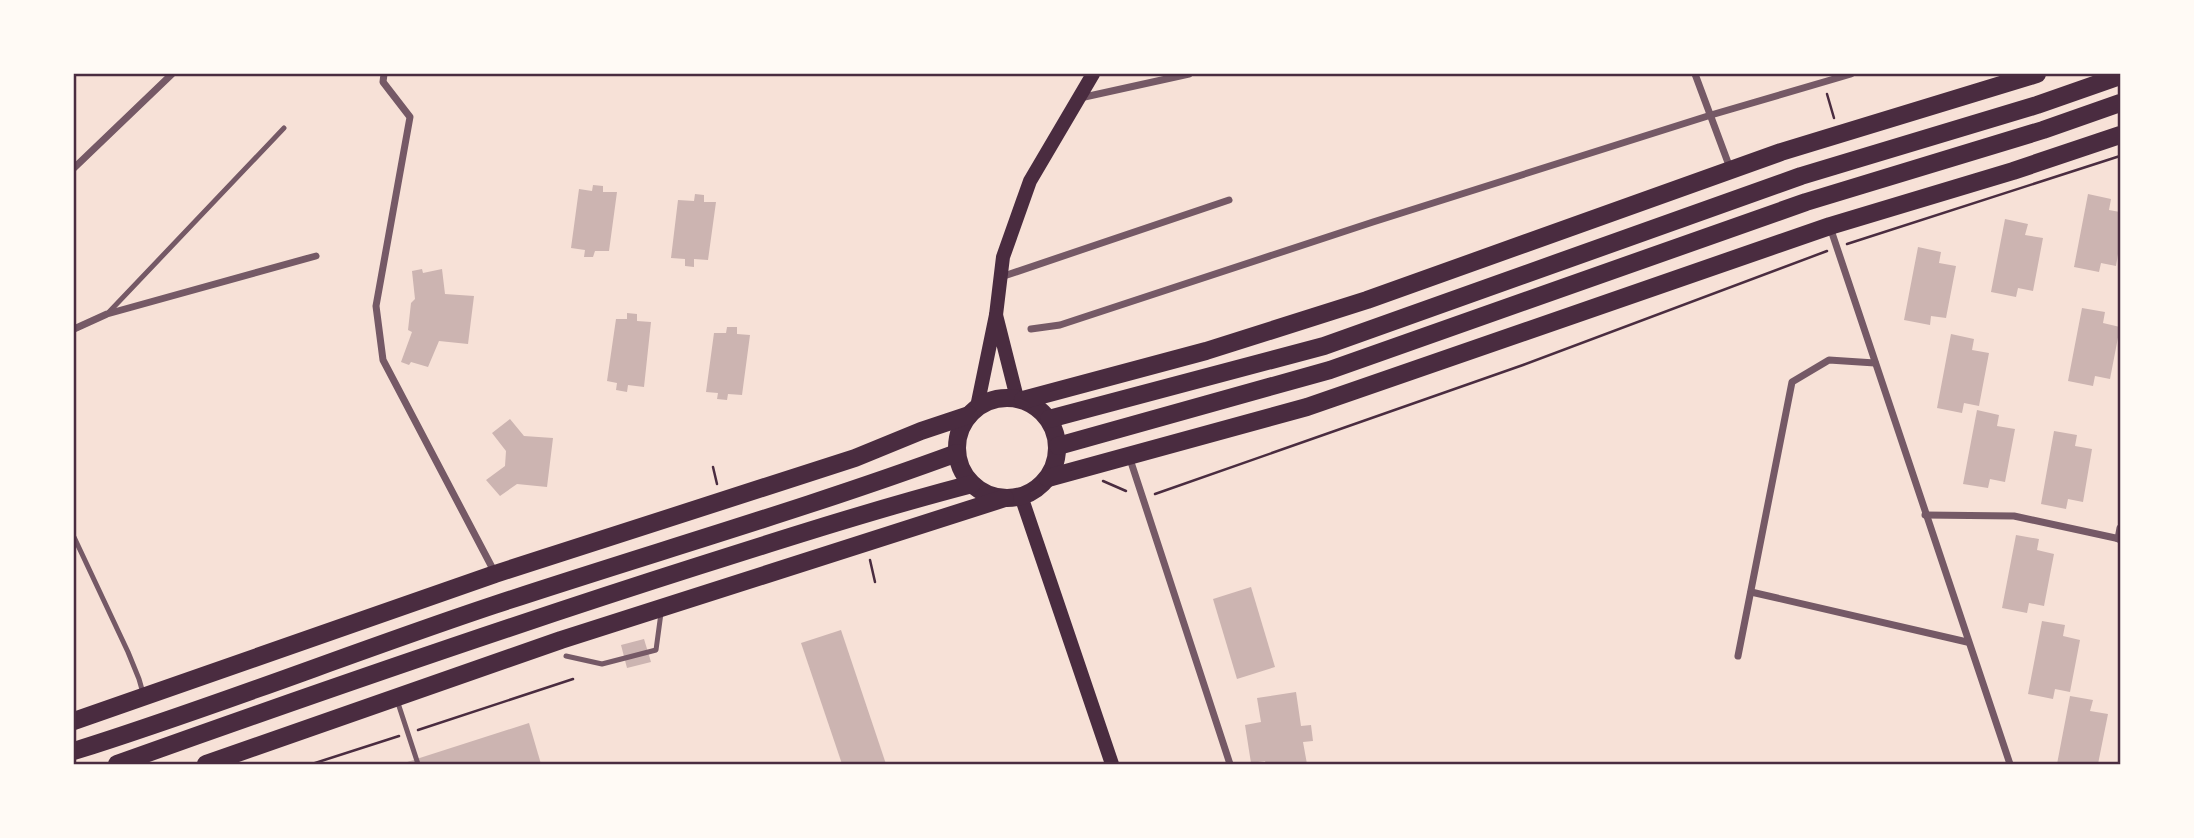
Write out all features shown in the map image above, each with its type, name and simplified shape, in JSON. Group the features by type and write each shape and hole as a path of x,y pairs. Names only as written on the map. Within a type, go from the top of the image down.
{"highway":[{"path":"74,721 495,574 855,458 973,411 989,400 1003,397 1020,399 1206,351 1367,300 1731,169 2038,74"},
{"path":"1049,419 1324,346 1801,176 2037,105 2120,76"},
{"path":"1058,446 1330,370 1805,202 2043,130 2120,103"},
{"path":"1048,478 1307,407 1830,226 2013,171 2120,135"},
{"path":"206,765 396,697 662,608 1036,489 1048,478 1055,463 1058,446 1049,419 1042,411 1020,399"},
{"path":"973,411 962,426 958,439 957,453 962,470 972,484 993,496 1013,497"},
{"path":"74,751 425,628 892,477 957,453"},
{"path":"117,765 367,675 571,606 894,504 972,484"}],"main road":[{"path":"973,411 996,316 1003,257 1030,181 1093,74"},
{"path":"996,316 1020,399"},
{"path":"1013,497 1112,765"}],"street":[{"path":"74,168 172,74"},
{"path":"384,74 383,82 410,117 376,306 383,360 495,574"},
{"path":"1080,98 1189,74"},
{"path":"1695,74 1731,169"},
{"path":"1822,74 1824,82"},
{"path":"1031,329 1060,325 1106,311 1373,222 1710,115 1851,74"},
{"path":"1001,277 1229,200"},
{"path":"1830,226 2010,765"},
{"path":"74,329 107,314 316,256"},
{"path":"1738,656 1791,382 1829,360 1875,363"},
{"path":"1129,456 1230,765"},
{"path":"1925,515 2014,516 2119,539 2120,527"},
{"path":"1751,592 1968,642"}],"lane":[{"path":"107,314 284,128"},
{"path":"74,537 128,652 144,696"},
{"path":"566,656 602,664 656,650 662,608"},
{"path":"396,697 418,765"}],"path":[{"path":"1824,82 1839,134"},
{"path":"1078,470 1143,498 1522,365 1837,247 2120,156"},
{"path":"866,543 876,582"},
{"path":"312,765 573,679"}],"building":[{"path":"593,185 603,186 603,192 617,192 609,251 595,251 593,257 584,257 585,250 571,248 579,189 592,191"},
{"path":"695,194 704,195 704,202 716,202 708,260 694,259 694,267 685,266 685,259 671,258 678,200 694,201"},
{"path":"2088,194 2111,199 2109,210 2120,212 2120,242 2116,266 2101,263 2099,272 2074,267"},
{"path":"2005,219 2028,224 2025,235 2043,238 2033,291 2018,288 2016,297 1991,292"},
{"path":"1918,247 1941,252 1939,263 1956,266 1946,318 1931,316 1930,325 1904,320"},
{"path":"422,269 423,273 442,269 445,294 474,296 468,344 439,341 428,367 401,362 412,332 408,330 411,303 415,299 412,271"},
{"path":"2082,308 2105,312 2103,323 2120,327 2110,379 2095,376 2093,386 2068,381"},
{"path":"627,313 637,314 637,321 651,322 644,387 628,385 627,392 616,390 617,383 607,381 616,319 627,319"},
{"path":"727,327 737,327 737,334 750,335 742,395 728,394 727,400 717,399 718,393 706,392 714,333 726,333"},
{"path":"1951,334 1974,339 1972,350 1989,353 1979,406 1964,403 1962,413 1937,408"},
{"path":"1977,410 1999,415 1997,426 2015,429 2005,482 1990,479 1988,488 1963,484"},
{"path":"510,419 524,436 553,438 547,487 517,484 500,496 486,480 505,466 506,451 492,433"},
{"path":"2054,431 2077,435 2075,446 2092,449 2083,502 2068,499 2066,509 2041,504"},
{"path":"2016,535 2039,539 2037,550 2054,554 2044,606 2029,603 2027,613 2002,608"},
{"path":"1251,587 1275,667 1237,679 1213,599"},
{"path":"2042,621 2065,625 2063,636 2080,640 2070,692 2055,689 2053,699 2028,694"},
{"path":"841,630 886,764 842,764 801,643"},
{"path":"644,639 651,662 627,668 621,645"},
{"path":"1296,692 1301,726 1311,725 1313,741 1303,742 1307,764 1266,764 1265,761 1251,763 1245,725 1261,722 1257,698"},
{"path":"2070,696 2093,700 2090,711 2108,714 2098,764 2057,764"},
{"path":"529,723 541,764 401,764"}]}
